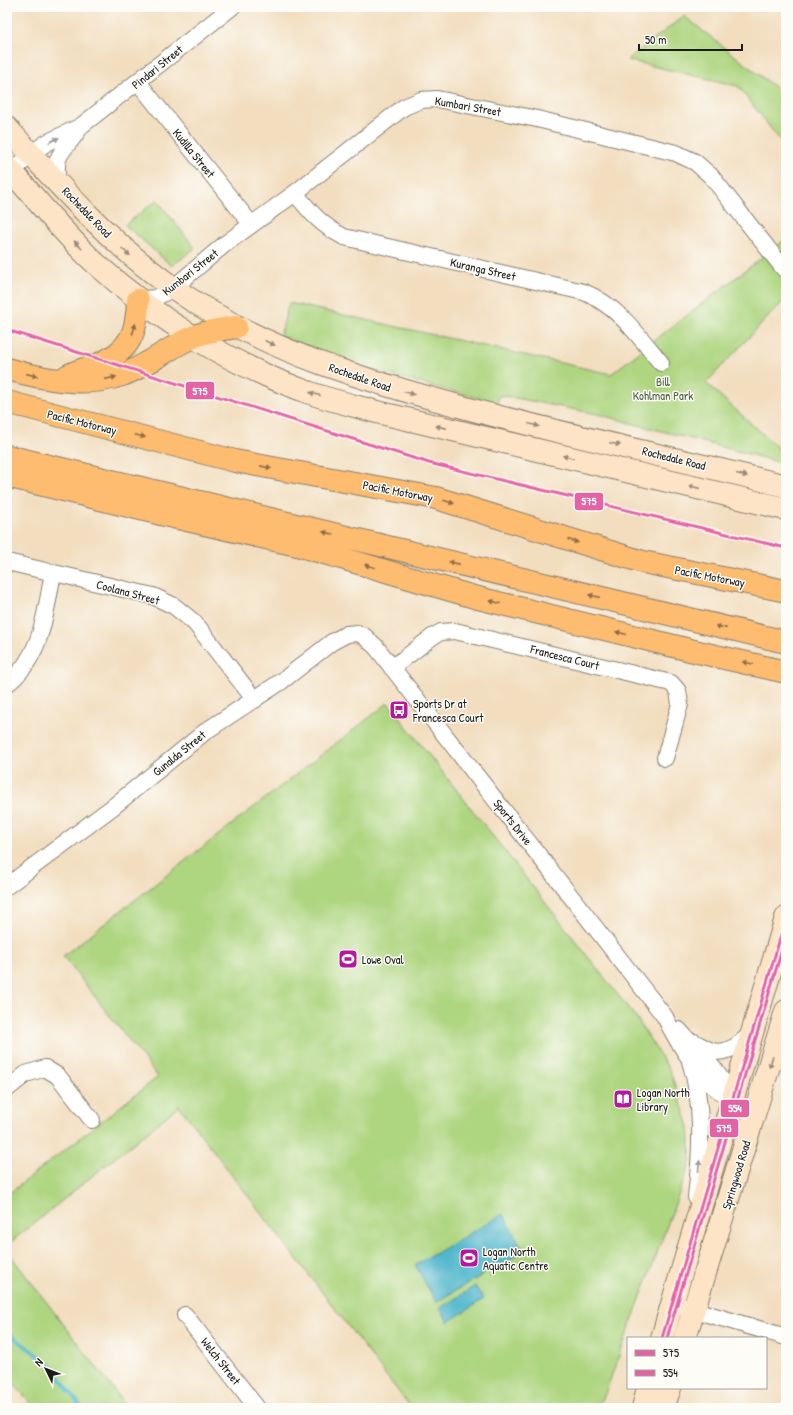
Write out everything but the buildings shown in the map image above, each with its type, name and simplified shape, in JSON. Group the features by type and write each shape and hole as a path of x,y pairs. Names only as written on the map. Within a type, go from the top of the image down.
{"highway":[{"path":"58,380 76,371 99,364 120,351 132,338 135,328 138,300"},
{"path":"7,369 58,380 94,381 122,375 194,336 236,327"},
{"name":"Pacific Motorway","path":"7,402 235,461 436,498 643,562 786,591"},
{"path":"7,456 786,642"},
{"path":"7,476 169,516 297,545 474,597 786,672"}],"main road":[{"name":"Rochedale Road","path":"7,128 58,183 126,252 173,288 236,327 305,358 390,388 557,431 786,486"},
{"name":"Rochedale Road","path":"10,169 43,208 94,262 138,300 224,355 246,366 313,394 384,413 786,509"},
{"name":"Springwood Road","path":"662,1337 692,1232 734,1099 786,918"},
{"name":"Springwood Road","path":"685,1337 786,1011"},
{"name":"Sports Drive","path":"734,1099 757,1106"},
{"path":"684,1260 688,1267 695,1270 718,1233"},
{"path":"643,1408 648,1389"},
{"path":"663,1408 670,1389"}],"street":[{"name":"Pindari Street","path":"10,169 46,143 81,126 232,7"},
{"name":"Kudilla Street","path":"138,82 251,224"},
{"name":"Kumbari Street","path":"138,300 155,298 173,288 251,224 295,193 404,107 421,100 437,99 538,119 676,153 695,162 711,176 784,268"},
{"name":"Pindari Street","path":"58,183 56,167 57,157 81,126"},
{"name":"Kuranga Street","path":"295,193 315,218 327,228 344,237 584,292 600,298 621,315 661,363"},
{"name":"Coolana Street","path":"7,562 154,596 174,606 195,623 255,700"},
{"path":"7,684 19,675 33,655 41,634 53,573"},
{"name":"Francesca Court","path":"392,668 432,637 441,632 455,631 671,683 678,692 680,704 665,758"},
{"name":"Gunalda Street","path":"7,886 114,806 206,731 255,700 332,642 347,634 357,633"},
{"name":"Sports Drive","path":"357,633 371,641 665,1017 685,1035 716,1071 734,1099"},
{"name":"Sports Drive","path":"665,1017 674,1036 689,1058 718,1093 734,1099"},
{"path":"685,1035 711,1051 725,1051 745,1040 752,1031 756,1021"},
{"name":"Sports Drive","path":"689,1058 699,1114 701,1136 692,1232"},
{"path":"7,1089 26,1074 45,1068 58,1076 92,1120"},
{"path":"671,1304 786,1337"},
{"name":"Welch Street","path":"185,1315 257,1408"}],"green space":[{"path":"684,16 786,96 786,148 738,86 627,60"},
{"path":"157,200 195,248 172,266 125,225"},
{"name":"Bill Kohlman Park","path":"786,239 786,298 706,383 786,455 786,464 597,414 500,395 497,403 364,368 280,336 289,303 611,374"},
{"path":"388,703 637,1019 670,1071 689,1126 691,1161 603,1399 589,1408 411,1408 179,1106 7,1245 7,1195 158,1077 63,956"},
{"path":"7,1251 128,1408 35,1408 7,1376"}],"water":[{"name":"Logan North Aquatic Centre","path":"503,1214 524,1251 436,1302 415,1265"},
{"path":"475,1286 484,1299 448,1322 440,1308"}],"waterway":[{"path":"7,1332 50,1365 82,1408"}],"transit line":[{"name":"575","path":"7,330 429,463 786,548"},
{"name":"575","path":"662,1337 786,918"},
{"name":"554","path":"667,1337 786,936"}],"place":[{"name":"Sports Dr at Francesca Court","path":"399,710"},
{"name":"Lowe Oval","path":"348,959"},
{"name":"Logan North Library","path":"623,1099"},
{"name":"Logan North Aquatic Centre","path":"469,1258"}]}
